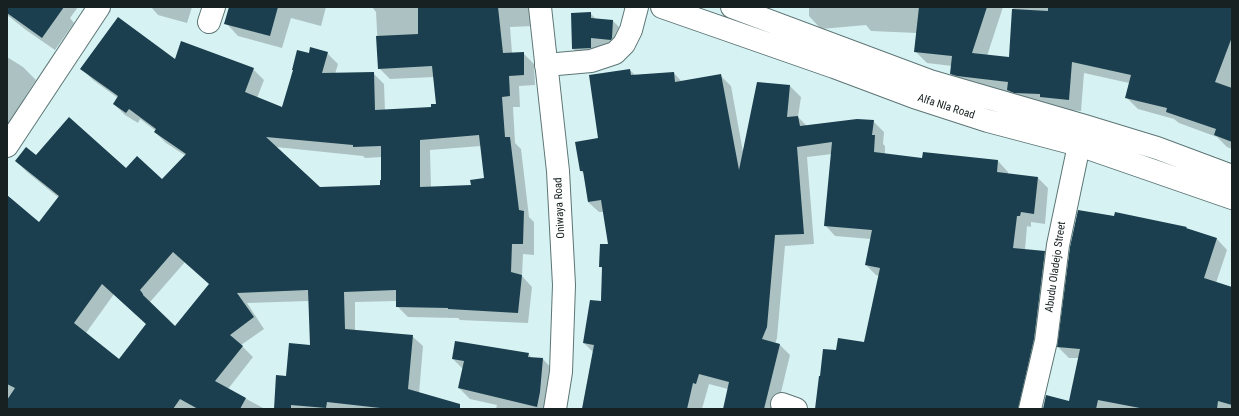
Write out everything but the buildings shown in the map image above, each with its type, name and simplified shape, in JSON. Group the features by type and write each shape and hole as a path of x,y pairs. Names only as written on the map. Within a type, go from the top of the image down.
{"main road":[{"path":"7,146 99,7"},
{"name":"Oniwaya Road","path":"540,7 558,171 564,285 561,372 554,409"},
{"path":"546,64 591,61 615,53 624,44 631,30 637,7"},
{"name":"Alfa Nla Road","path":"662,7 834,67 914,97 988,121 1157,148 1232,176"},
{"name":"Alfa Nla Road","path":"732,7 930,81 1082,135 1232,198"},
{"name":"Abudu Oladejo Street","path":"1030,409 1046,341 1057,252 1082,135"}]}
